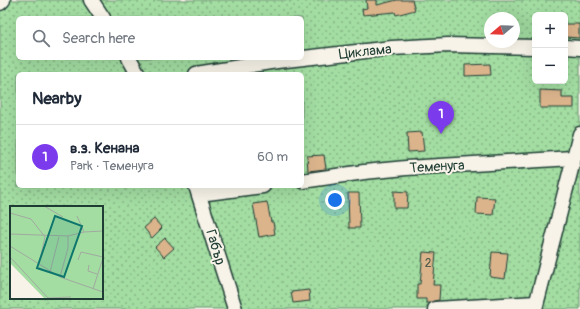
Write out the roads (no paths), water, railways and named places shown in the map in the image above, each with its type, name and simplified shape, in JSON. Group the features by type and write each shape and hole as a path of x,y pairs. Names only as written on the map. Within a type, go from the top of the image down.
{"street":[{"path":"0,3 3,0"},
{"path":"91,0 102,16"},
{"name":"Циклама","path":"304,58 392,48 448,45 532,47"},
{"path":"568,47 580,48"},
{"path":"129,60 137,72"},
{"name":"Циклама","path":"208,72 286,60"},
{"path":"436,309 536,306 580,134"},
{"name":"Теменуга","path":"304,181 364,172 406,168 573,158"},
{"path":"197,190 230,188"},
{"name":"Габър","path":"197,190 235,309"}],"place":[{"name":"в.з. Кенана","path":"441,134"}]}
